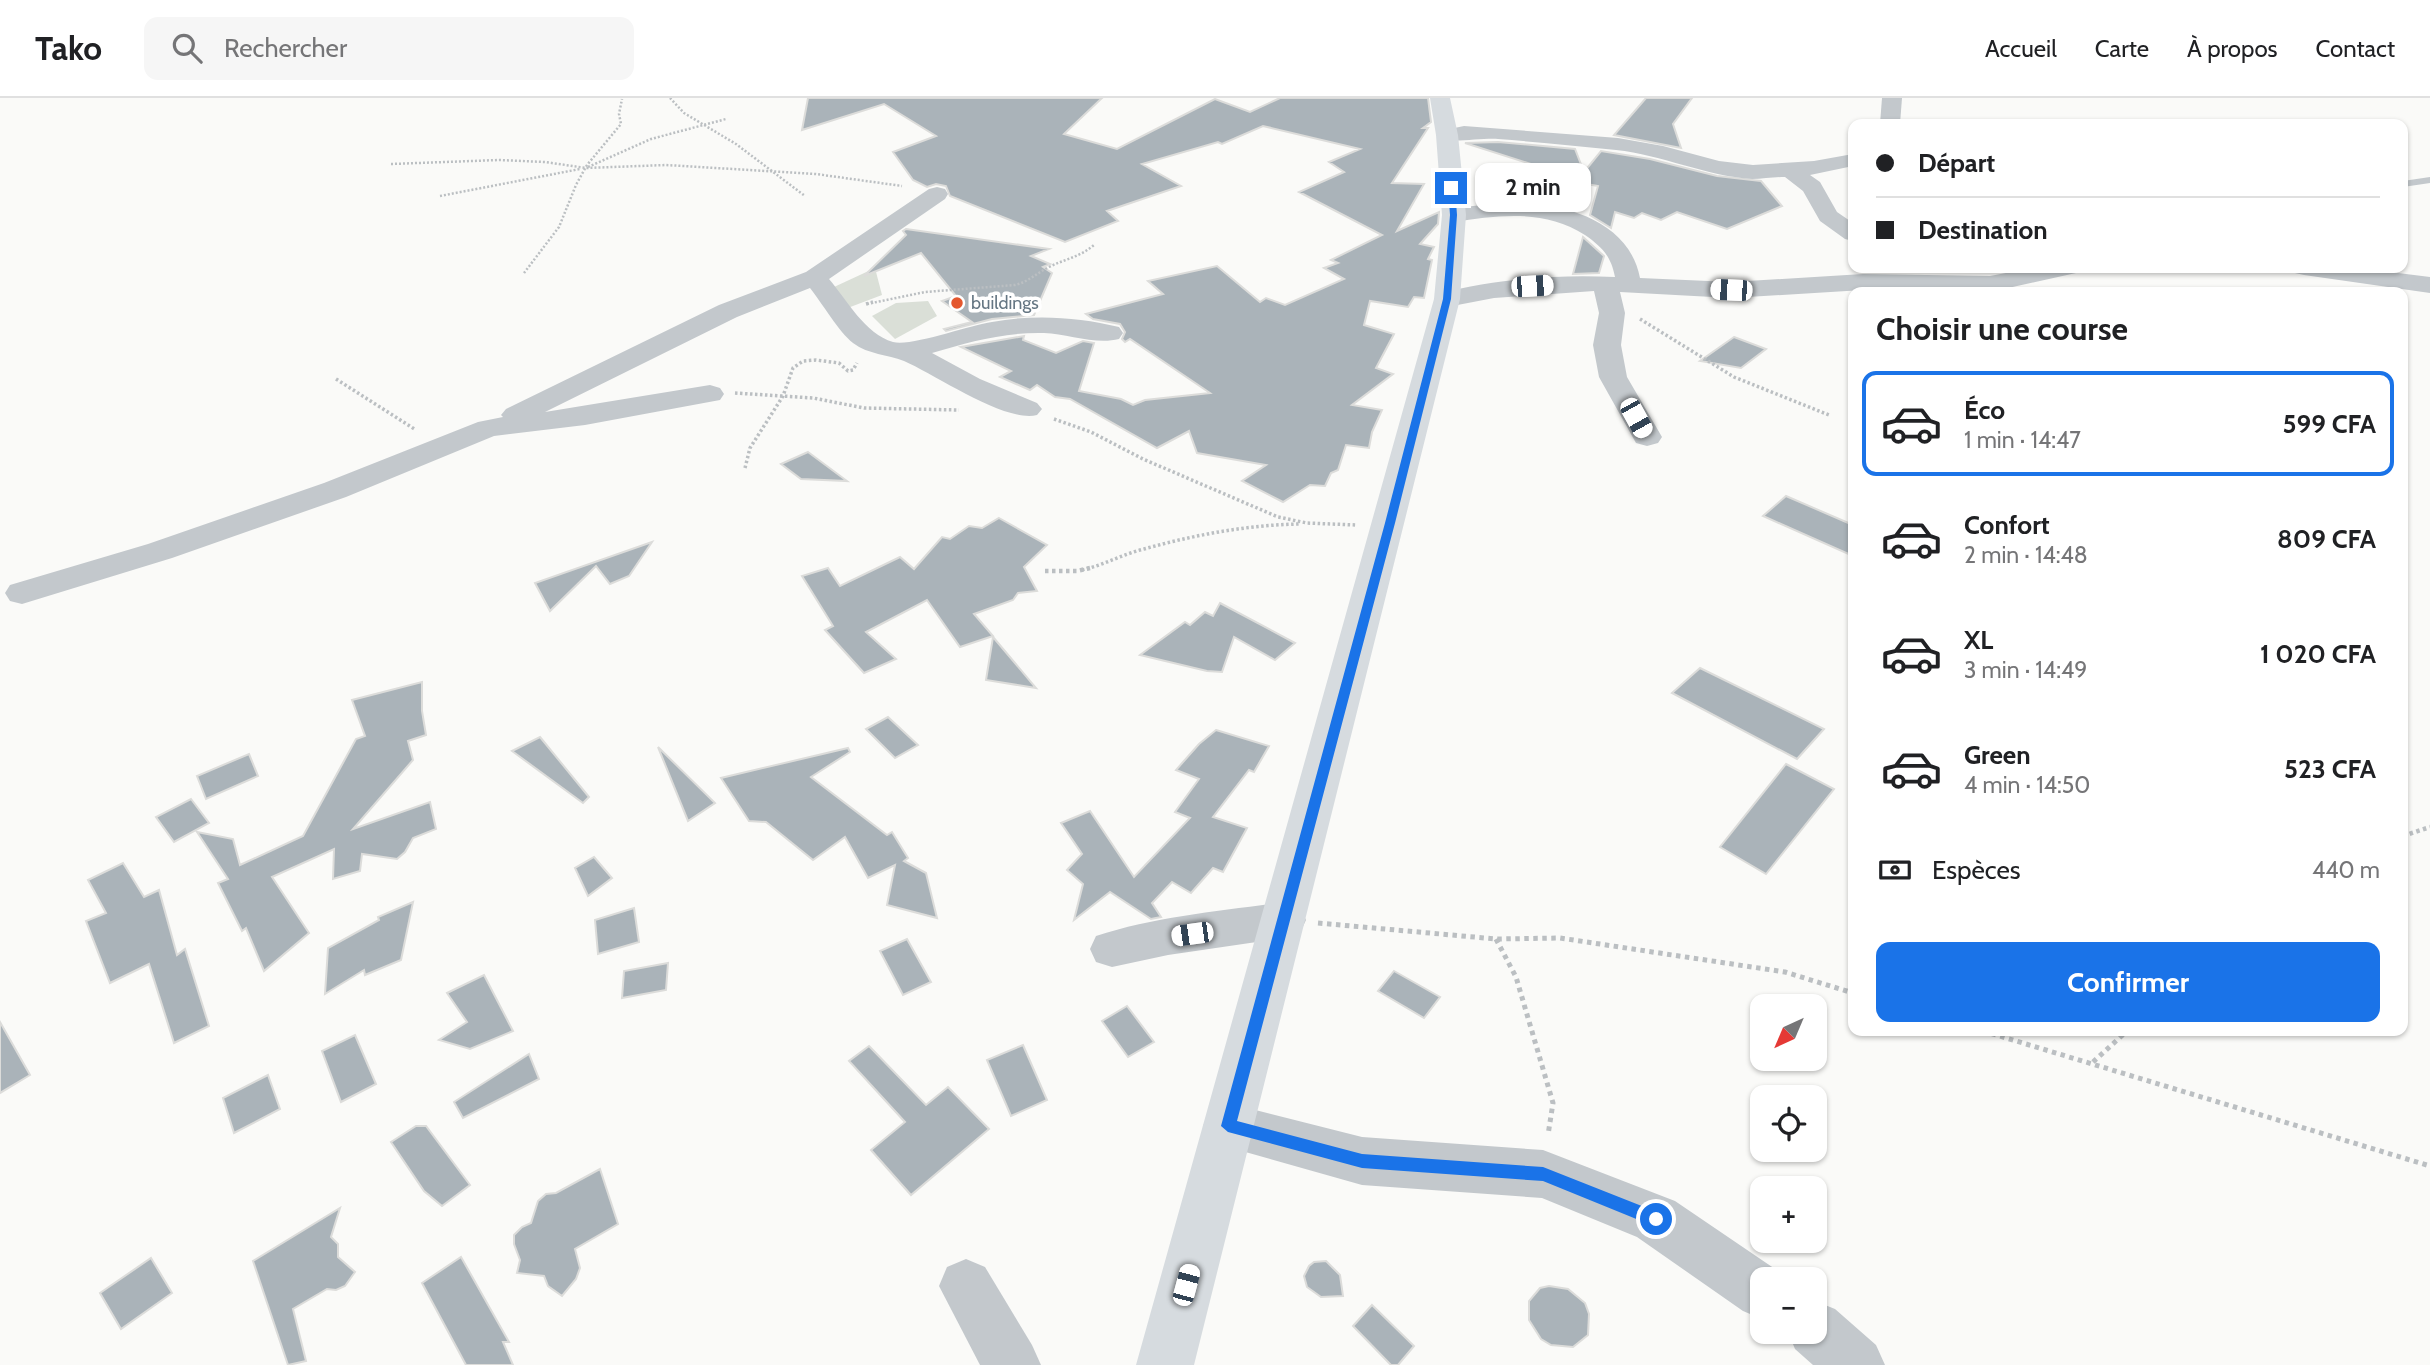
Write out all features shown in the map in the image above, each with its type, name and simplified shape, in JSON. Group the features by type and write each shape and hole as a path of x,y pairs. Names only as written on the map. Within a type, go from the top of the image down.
{"main road":[{"path":"1165,1365 1390,523 1447,299 1454,215 1447,135 1440,98"}],"street":[{"path":"1890,119 1892,98"},
{"path":"1447,135 1464,132 1500,133 1582,140 1650,149 1738,170 1787,160 1848,164"},
{"path":"1787,160 1814,168 1848,165"},
{"path":"1787,160 1812,187 1829,216 1848,230"},
{"path":"22,593 160,551 335,490 436,451 728,311 815,277 933,197"},
{"path":"1454,215 1490,210 1539,210 1583,222 1611,243 1623,258 1607,345 1613,377 1647,437"},
{"path":"1990,284 2043,273"},
{"path":"2342,273 2430,285"},
{"path":"1447,299 1493,290 1580,283 1731,290 1915,274 2005,287"},
{"path":"815,277 862,337 885,349 906,352 970,385 1027,409"},
{"path":"906,352 958,337 1012,327 1041,325 1110,334"},
{"path":"488,428 585,416 710,394"},
{"path":"1112,949 1168,937 1284,920"},
{"path":"1228,1126 1362,1161 1543,1174 1656,1219 1750,1284"},
{"path":"966,1286 1012,1365"},
{"path":"1827,1340 1856,1365"}],"lane":[{"path":"2408,183 2430,180"}],"path":[{"path":"670,98 677,108 736,144 805,197"},
{"path":"524,273 561,223 576,182 621,124 619,114 622,99"},
{"path":"391,164 499,160 545,162 586,168 650,139 726,119"},
{"path":"440,196 586,168 666,165 816,174 902,186 933,197"},
{"path":"842,313 885,298 957,289 988,290 1024,282 1036,278 1050,266 1084,255 1094,245"},
{"path":"1616,286 1630,311 1649,326 1734,377 1829,415"},
{"path":"745,468 750,447 783,396 793,368 803,361 839,363 848,371 863,359 906,352"},
{"path":"336,379 397,416 424,437 436,451"},
{"path":"710,394 813,398 846,406 896,410 1027,409 1091,432 1143,459 1278,517 1342,526 1390,523"},
{"path":"1045,571 1077,571 1103,565 1142,549 1257,525 1307,523"},
{"path":"2408,834 2430,827"},
{"path":"1284,920 1496,939 1560,938 1784,972 1848,991"},
{"path":"1496,939 1516,977 1553,1103 1543,1174"},
{"path":"2001,1036 2430,1166"},
{"path":"2093,1062 2122,1036"}],"shaded area":[{"path":"875,268 882,295 845,309 834,287"},
{"path":"928,301 937,316 895,339 872,316 896,303"}],"building":[{"path":"808,98 1102,98 1064,134 1117,149 1215,99 1250,112 1280,98 1428,98 1431,122 1423,128 1428,128 1392,183 1424,184 1397,231 1439,212 1438,224 1420,244 1434,247 1428,259 1432,260 1424,298 1414,297 1408,307 1370,301 1364,325 1394,334 1376,368 1393,374 1352,405 1382,410 1372,432 1369,448 1346,445 1338,470 1331,473 1325,486 1310,485 1283,502 1242,481 1266,465 1197,453 1189,431 1157,448 1070,399 1055,397 1037,385 1030,390 1000,377 1011,371 961,347 1024,336 1023,340 1056,353 1083,341 1094,343 1079,391 1121,399 1133,405 1145,400 1210,393 1130,339 1125,342 1122,339 1125,332 1120,324 1093,319 1086,314 1163,294 1148,281 1217,266 1260,302 1266,298 1285,305 1344,279 1324,268 1338,263 1331,260 1382,235 1299,192 1344,172 1329,162 1360,149 1263,126 1222,144 1218,142 1142,164 1181,186 1107,211 1118,221 1065,242 950,196 946,186 936,184 927,187 913,180 893,152 936,136 884,104 802,130"},
{"path":"1646,98 1692,98 1673,124 1681,148 1614,135"},
{"path":"1498,142 1575,149 1584,172 1601,151 1650,159 1717,176 1761,181 1782,206 1727,229 1677,212 1661,220 1642,213 1634,218 1615,212 1611,228 1590,215 1598,186 1575,182 1578,179 1465,143"},
{"path":"906,229 1049,249 1031,256 1050,264 1043,267 1052,273 1034,315 992,319 946,331 944,329 972,322 942,301 956,296 921,253 864,276 906,235 903,231"},
{"path":"1583,237 1604,256 1599,273 1573,274"},
{"path":"1734,337 1766,349 1741,368 1700,361"},
{"path":"808,452 847,481 801,479 781,464"},
{"path":"1786,496 1848,523 1848,554 1763,516"},
{"path":"999,518 1047,545 1024,567 1037,591 1018,593 1013,600 974,614 993,636 960,647 927,600 866,632 896,659 864,673 825,630 833,626 802,576 828,568 840,586 900,557 914,569 942,537 950,539 969,526 982,528"},
{"path":"652,542 629,576 610,584 596,566 550,611 535,583"},
{"path":"1220,603 1295,643 1275,660 1234,637 1222,672 1140,655 1185,622 1190,625 1205,612 1213,616"},
{"path":"993,637 1036,688 986,680"},
{"path":"1700,668 1824,729 1797,759 1672,693"},
{"path":"422,682 422,711 426,735 408,741 413,760 353,829 430,802 436,829 413,838 405,852 397,859 362,854 360,871 333,879 334,849 272,877 309,933 264,971 246,928 242,931 218,883 228,879 197,832 233,839 240,865 303,836 356,739 365,736 352,700"},
{"path":"888,717 918,745 895,758 866,729"},
{"path":"1216,730 1269,746 1254,772 1249,770 1213,817 1247,828 1223,872 1213,868 1191,893 1172,882 1152,903 1161,917 1151,919 1110,892 1074,920 1083,884 1067,870 1082,854 1061,823 1090,811 1134,877 1190,818 1175,812 1199,779 1176,770 1199,744"},
{"path":"540,737 589,797 583,803 512,751"},
{"path":"658,747 715,803 688,821"},
{"path":"848,748 850,752 811,777 887,835 892,832 908,858 904,861 926,873 937,918 887,905 895,865 868,878 845,837 813,860 766,822 749,821 721,778"},
{"path":"249,754 258,776 206,799 197,776"},
{"path":"1786,764 1834,789 1766,874 1720,847"},
{"path":"191,799 209,823 174,842 156,817"},
{"path":"594,857 612,878 588,896 575,868"},
{"path":"123,863 144,897 159,890 177,955 185,949 209,1026 174,1043 149,964 110,983 86,921 106,913 88,880"},
{"path":"413,902 401,960 365,975 364,970 325,994 328,948 379,920 378,917"},
{"path":"634,908 639,942 598,954 595,920"},
{"path":"907,939 931,982 903,995 880,951"},
{"path":"668,963 666,990 622,998 624,971"},
{"path":"1394,971 1440,997 1424,1018 1378,991"},
{"path":"484,975 513,1031 470,1049 439,1040 467,1022 447,993"},
{"path":"1127,1006 1154,1042 1128,1057 1102,1021"},
{"path":"0,1022 30,1075 0,1093"},
{"path":"355,1035 376,1084 341,1102 322,1051"},
{"path":"1023,1045 1047,1100 1011,1116 987,1060"},
{"path":"869,1046 926,1105 948,1087 989,1129 911,1195 871,1150 905,1122 849,1061"},
{"path":"529,1054 539,1079 463,1118 454,1102"},
{"path":"268,1075 280,1109 234,1133 223,1098"},
{"path":"416,1126 426,1126 470,1185 442,1206 424,1191 391,1142"},
{"path":"600,1169 618,1224 575,1249 580,1268 576,1279 562,1296 548,1286 544,1276 517,1273 520,1260 514,1244 514,1235 531,1223 538,1201 546,1194 556,1193"},
{"path":"340,1208 331,1237 338,1244 338,1257 355,1272 345,1286 336,1290 327,1289 293,1309 306,1361 288,1365 253,1261"},
{"path":"461,1257 509,1342 503,1342 513,1365 466,1365 422,1283"},
{"path":"151,1258 172,1293 121,1329 100,1293"},
{"path":"1326,1261 1340,1275 1343,1296 1321,1297 1307,1287 1304,1276 1309,1266 1314,1262"},
{"path":"1549,1286 1568,1289 1585,1303 1589,1314 1588,1335 1573,1347 1551,1345 1541,1339 1529,1320 1529,1301 1540,1288"},
{"path":"1372,1305 1414,1346 1398,1365 1391,1365 1353,1326"}],"place":[{"name":"buildings","path":"957,303"}],"route":[{"path":"1451,188 1454,215 1447,299 1390,523 1228,1126 1362,1161 1543,1174 1656,1219"}]}
